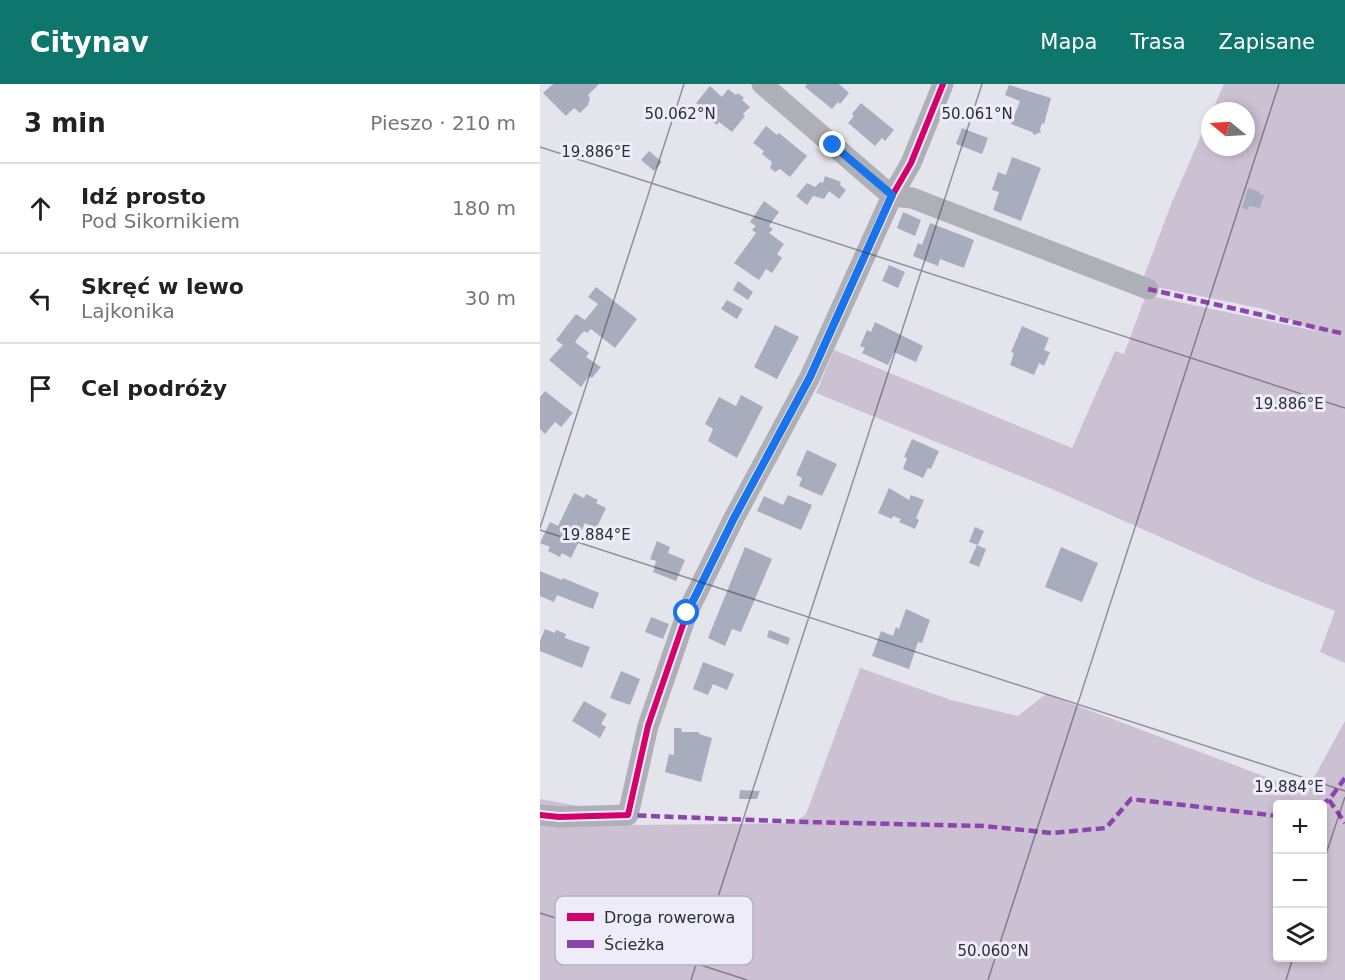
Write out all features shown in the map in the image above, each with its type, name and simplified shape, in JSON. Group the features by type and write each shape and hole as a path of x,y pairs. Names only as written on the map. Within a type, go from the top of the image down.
{"street":[{"path":"762,84 892,195 912,198 1148,289"},
{"path":"540,815 559,817 628,815 648,726 687,613 734,518 810,377 892,195 911,163 943,84"}],"shaded area":[{"path":"1224,84 1345,84 1345,663 1320,652 1335,611 1257,580 1052,489 816,393 834,350 1072,448 1115,351 1124,354 1146,295 1316,331 1264,309 1141,284 1172,202 1201,136 1201,156 1255,156 1255,102 1216,102"},
{"path":"860,668 951,700 1018,716 1046,694 1306,792 1345,721 1345,980 540,980 540,799 595,809 605,823 637,825 794,823 806,814"}],"building":[{"path":"553,84 599,84 588,95 590,98 588,105 580,113 574,108 566,116 543,93"},
{"path":"807,84 839,84 849,93 840,104 838,102 832,109 805,87"},
{"path":"1009,85 1051,98 1044,124 1042,123 1040,129 1041,132 1034,135 1032,132 1011,124 1020,101 1005,95"},
{"path":"710,86 722,97 728,89 736,95 738,93 750,107 732,132 719,122 717,125 706,116 709,113 696,103"},
{"path":"861,103 894,130 885,141 882,138 875,146 848,123"},
{"path":"766,126 777,135 779,133 807,156 790,177 780,169 775,172 770,168 772,162 762,154 764,151 753,143"},
{"path":"962,128 988,138 982,154 956,144"},
{"path":"649,151 662,162 654,171 641,160"},
{"path":"1012,157 1041,168 1021,221 993,210 999,192 992,190 998,172 1006,175"},
{"path":"825,176 841,182 840,185 846,190 839,199 829,191 824,199 813,196 807,205 796,196 807,183 815,187 820,182 823,183"},
{"path":"1248,188 1264,195 1260,208 1249,206 1248,210 1242,208"},
{"path":"764,201 779,212 769,226 773,229 769,233 784,244 777,254 782,258 772,273 766,269 759,280 734,263 756,233 752,230 756,226 750,222"},
{"path":"903,212 921,220 915,236 897,228"},
{"path":"930,223 974,240 964,268 940,259 938,266 913,256 918,243 922,245"},
{"path":"889,265 905,272 898,288 882,281"},
{"path":"738,281 753,292 748,300 733,290"},
{"path":"596,287 637,319 615,348 591,329 581,334 575,342 589,353 586,357 601,367 592,378 589,376 581,387 549,360 563,345 556,340 576,314 585,320 598,304 588,297"},
{"path":"727,300 743,309 737,319 721,309"},
{"path":"875,322 923,346 916,362 894,352 888,365 862,353 865,348 860,346 867,330 871,332"},
{"path":"775,325 799,337 777,379 754,367"},
{"path":"1022,326 1049,338 1044,350 1050,352 1044,366 1039,363 1034,375 1010,365 1014,353 1011,352"},
{"path":"545,391 573,413 561,427 555,422 545,434 540,429 540,397"},
{"path":"741,395 763,407 737,458 708,441 713,429 705,424 719,397 736,406"},
{"path":"912,439 939,451 931,469 928,468 923,478 903,469 907,458 904,457"},
{"path":"807,450 837,464 822,496 799,486 802,478 796,475"},
{"path":"889,488 909,500 911,495 924,500 916,518 919,520 915,529 899,522 901,519 893,516 892,519 878,513"},
{"path":"574,493 584,498 586,494 598,500 596,503 606,508 596,529 585,523 571,558 562,553 560,557 548,551 550,547 540,543 550,522 558,526"},
{"path":"788,495 812,505 801,530 757,511 764,496 783,505"},
{"path":"975,527 984,531 978,545 969,542"},
{"path":"657,541 670,547 668,553 685,560 676,581 653,572 656,561 650,559"},
{"path":"977,545 986,549 979,567 969,563"},
{"path":"745,547 772,559 741,632 732,629 725,646 708,638"},
{"path":"1061,547 1098,563 1082,602 1045,587"},
{"path":"540,571 599,593 593,609 557,595 554,602 540,596"},
{"path":"906,609 930,620 922,643 918,642 909,669 872,656 881,631 893,636 896,627 899,629"},
{"path":"651,617 669,624 663,639 645,632"},
{"path":"545,629 566,634 565,638 590,647 582,668 540,651 540,641"},
{"path":"769,630 790,638 788,645 767,637"},
{"path":"703,662 734,674 727,690 713,684 708,695 693,689"},
{"path":"621,671 640,679 630,705 610,698"},
{"path":"584,701 607,714 601,724 606,727 600,738 572,721"},
{"path":"674,728 681,728 682,732 699,732 699,734 712,738 701,782 665,772 669,754 674,755"},
{"path":"740,790 760,791 757,799 739,799"}],"marked path":[{"path":"1148,289 1345,334"},
{"path":"1327,801 1345,778"},
{"path":"624,815 984,826 1052,833 1106,828 1131,799 1273,815"},
{"path":"1329,800 1345,823"}],"cycle path":[{"path":"540,815 559,817 628,815 648,726 687,613 734,518 810,377 892,196 911,163 943,84"}],"route":[{"path":"687,613 734,518 810,377 892,195 833,145"}]}
